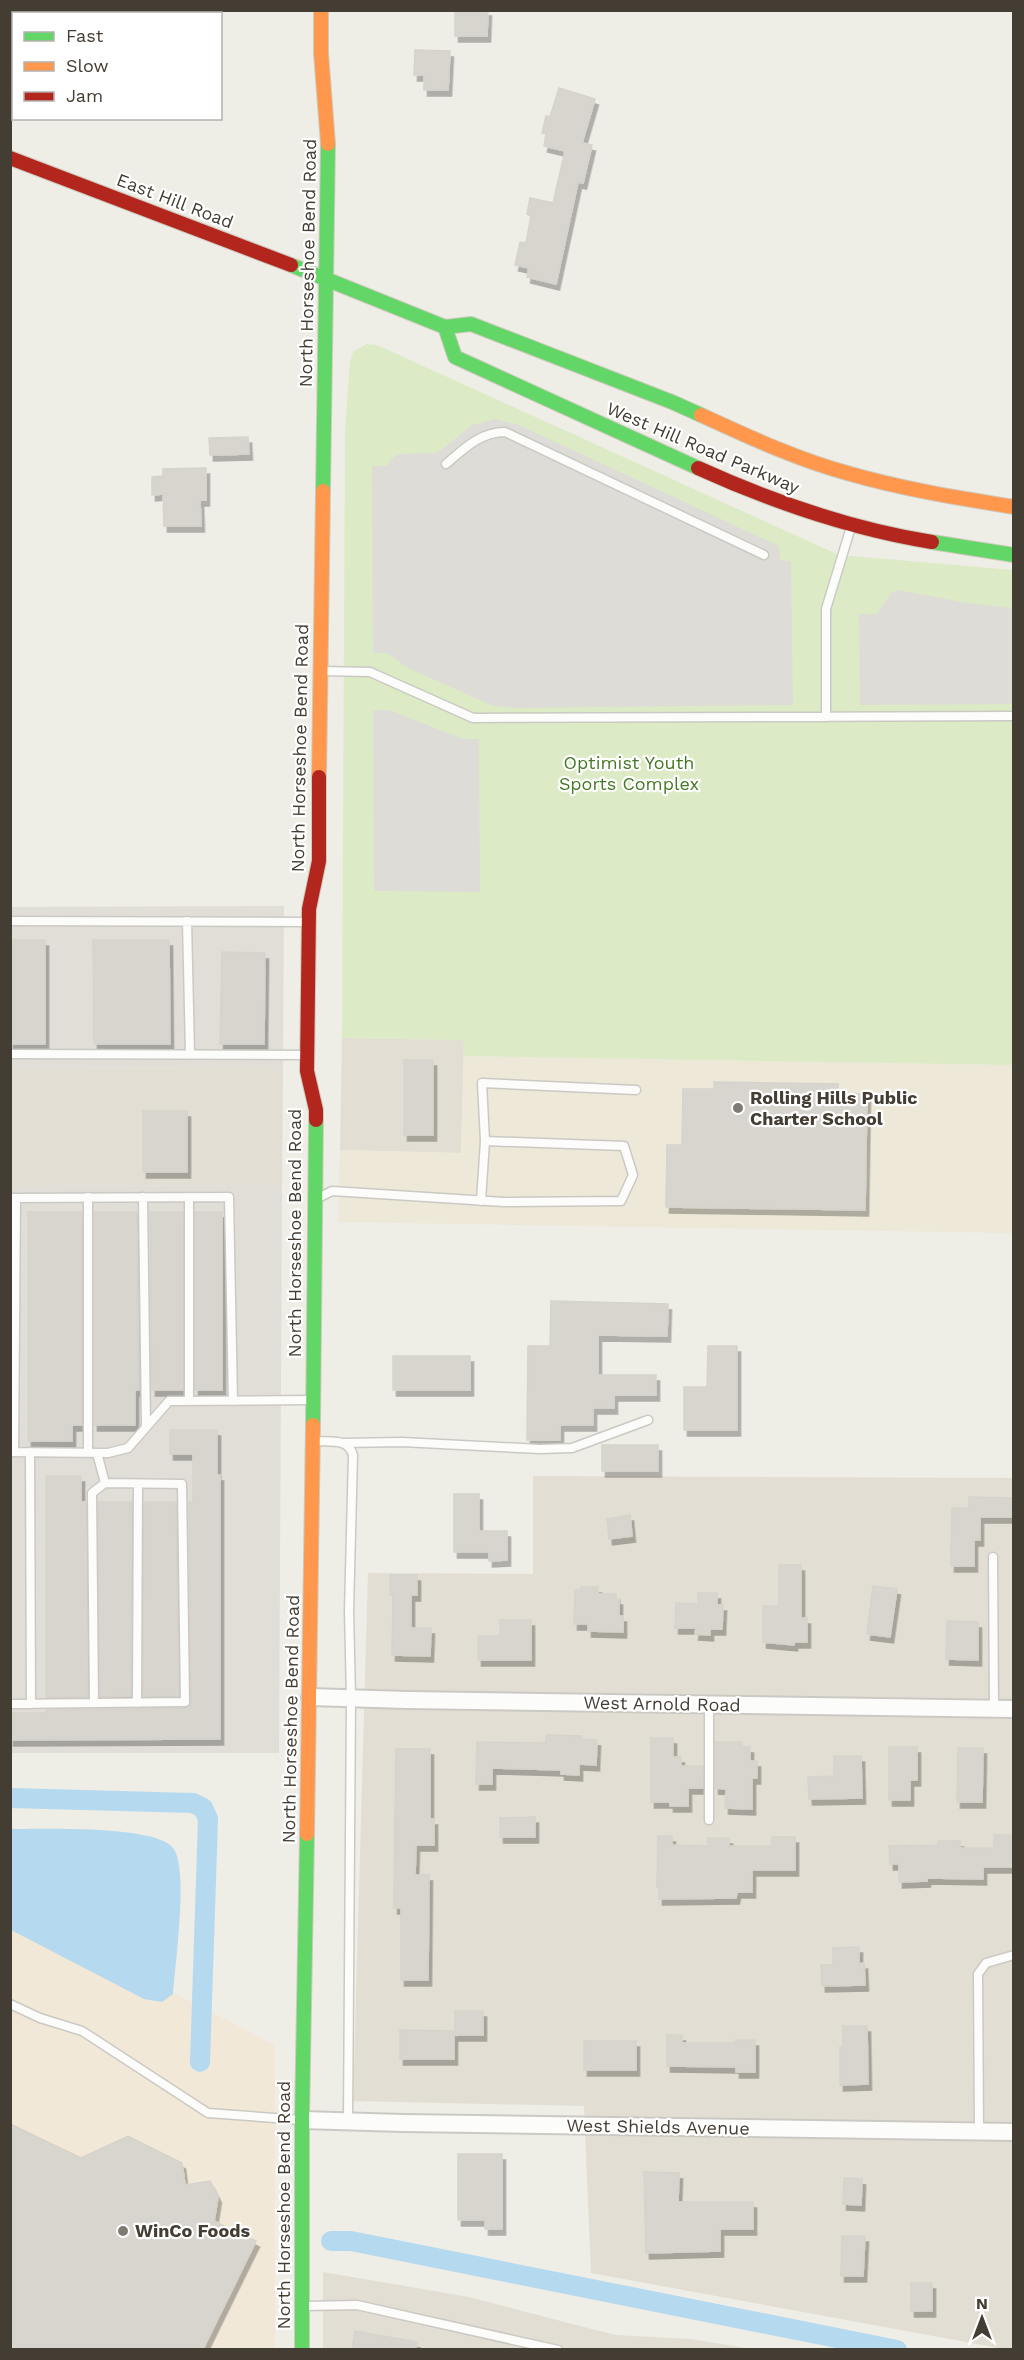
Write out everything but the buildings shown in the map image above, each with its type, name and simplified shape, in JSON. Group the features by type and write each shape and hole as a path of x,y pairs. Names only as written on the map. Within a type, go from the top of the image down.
{"street":[{"name":"North Horseshoe Bend Road","path":"302,2349 302,2120 310,1697 316,1110 307,1071 309,909 319,861 328,126 321,53 321,10"},
{"name":"East Hill Road","path":"10,158 326,279"},
{"name":"West Hill Road Parkway","path":"326,279 444,327 471,324 653,394 772,448 845,473 913,490 1014,507"},
{"name":"West Hill Road Parkway","path":"444,327 455,357 754,493 852,524 903,537 1014,555"},
{"name":"West Arnold Road","path":"310,1697 1014,1709"},
{"name":"West Shields Avenue","path":"302,2120 1014,2132"}],"lane":[{"path":"446,464 479,437 492,432 504,432 764,555"},
{"path":"826,717 826,609 852,524"},
{"path":"320,671 370,672 473,718 1014,716"},
{"path":"10,921 309,922"},
{"path":"187,921 190,1054"},
{"path":"10,1054 308,1056"},
{"path":"481,1201 485,1141 482,1083 636,1090"},
{"path":"315,1200 332,1191 481,1201 621,1200 633,1175 624,1146 485,1141"},
{"path":"88,1197 92,1452 105,1483"},
{"path":"143,1197 146,1426"},
{"path":"189,1197 189,1400"},
{"path":"233,1401 230,1197 13,1198 12,1452 92,1452 128,1448 169,1401 189,1400 233,1401 313,1400"},
{"path":"312,1441 402,1442 540,1449 572,1448 648,1420"},
{"path":"344,1443 351,1448 353,1455 349,1611 351,1698 348,2121"},
{"path":"30,1452 31,1704"},
{"path":"10,1704 185,1702 182,1484 105,1483 92,1493 94,1703"},
{"path":"137,1703 138,1484"},
{"path":"993,1557 994,1708"},
{"path":"709,1704 709,1820"},
{"path":"979,2131 978,1974 986,1963 1014,1955"},
{"path":"10,2004 40,2019 82,2031 208,2113 302,2120"},
{"path":"302,2306 357,2305 558,2349"}],"shaded area":[{"path":"495,419 519,425 779,546 780,560 791,561 793,705 513,708 491,705 408,668 387,653 373,653 372,466 388,466 389,461 398,454 435,453 472,425"},
{"path":"898,590 968,603 1013,608 1013,704 860,705 859,614 877,614 891,593"},
{"path":"373,710 389,710 463,739 479,739 480,892 374,891"},
{"path":"284,906 283,1067 11,1068 10,907"},
{"path":"342,1038 464,1040 461,1153 340,1150"},
{"name":"Rolling Hills Public Charter School","path":"464,1056 1013,1065 1013,1233 338,1222 340,1150 461,1153"},
{"path":"283,1067 282,1185 11,1186 10,1068"},
{"path":"282,1185 279,1753 11,1753 10,1186"},
{"path":"533,1476 1013,1478 1013,2349 591,2273 584,2106 353,2101 368,1573 533,1574"},
{"path":"10,1909 275,2045 275,2349 11,2349"},
{"path":"323,2272 469,2297 615,2335 690,2339 752,2349 323,2350"}],"green space":[{"name":"Optimist Youth Sports Complex","path":"367,344 377,345 839,555 1013,570 1013,1065 464,1056 463,1040 342,1038 345,432 350,360 354,351"}],"water":[{"path":"10,1829 122,1832 145,1835 173,1848 178,1859 181,1896 173,1994 162,2002 144,1999 11,1930"}],"waterway":[{"path":"10,1798 193,1803 203,1808 208,1819 200,2062"},
{"path":"331,2241 351,2241 897,2350"}],"traffic: fast":[{"path":"323,491 328,144"},
{"path":"291,265 445,327 471,324 701,415"},
{"path":"445,327 455,357 698,468"},
{"path":"932,542 1014,555"},
{"path":"313,1425 316,1120"},
{"path":"302,2350 302,2120 307,1834"}],"traffic: slow":[{"path":"321,10 321,53 328,144"},
{"path":"701,415 791,454 847,473 951,497 1014,507"},
{"path":"319,777 323,491"},
{"path":"307,1834 313,1425"}],"traffic: jam":[{"path":"10,158 291,265"},
{"path":"698,468 813,513 872,530 932,542"},
{"path":"316,1120 316,1110 307,1071 309,909 319,861 319,777"}],"place":[{"name":"Rolling Hills Public Charter School","path":"738,1108"},
{"name":"WinCo Foods","path":"123,2231"}]}
